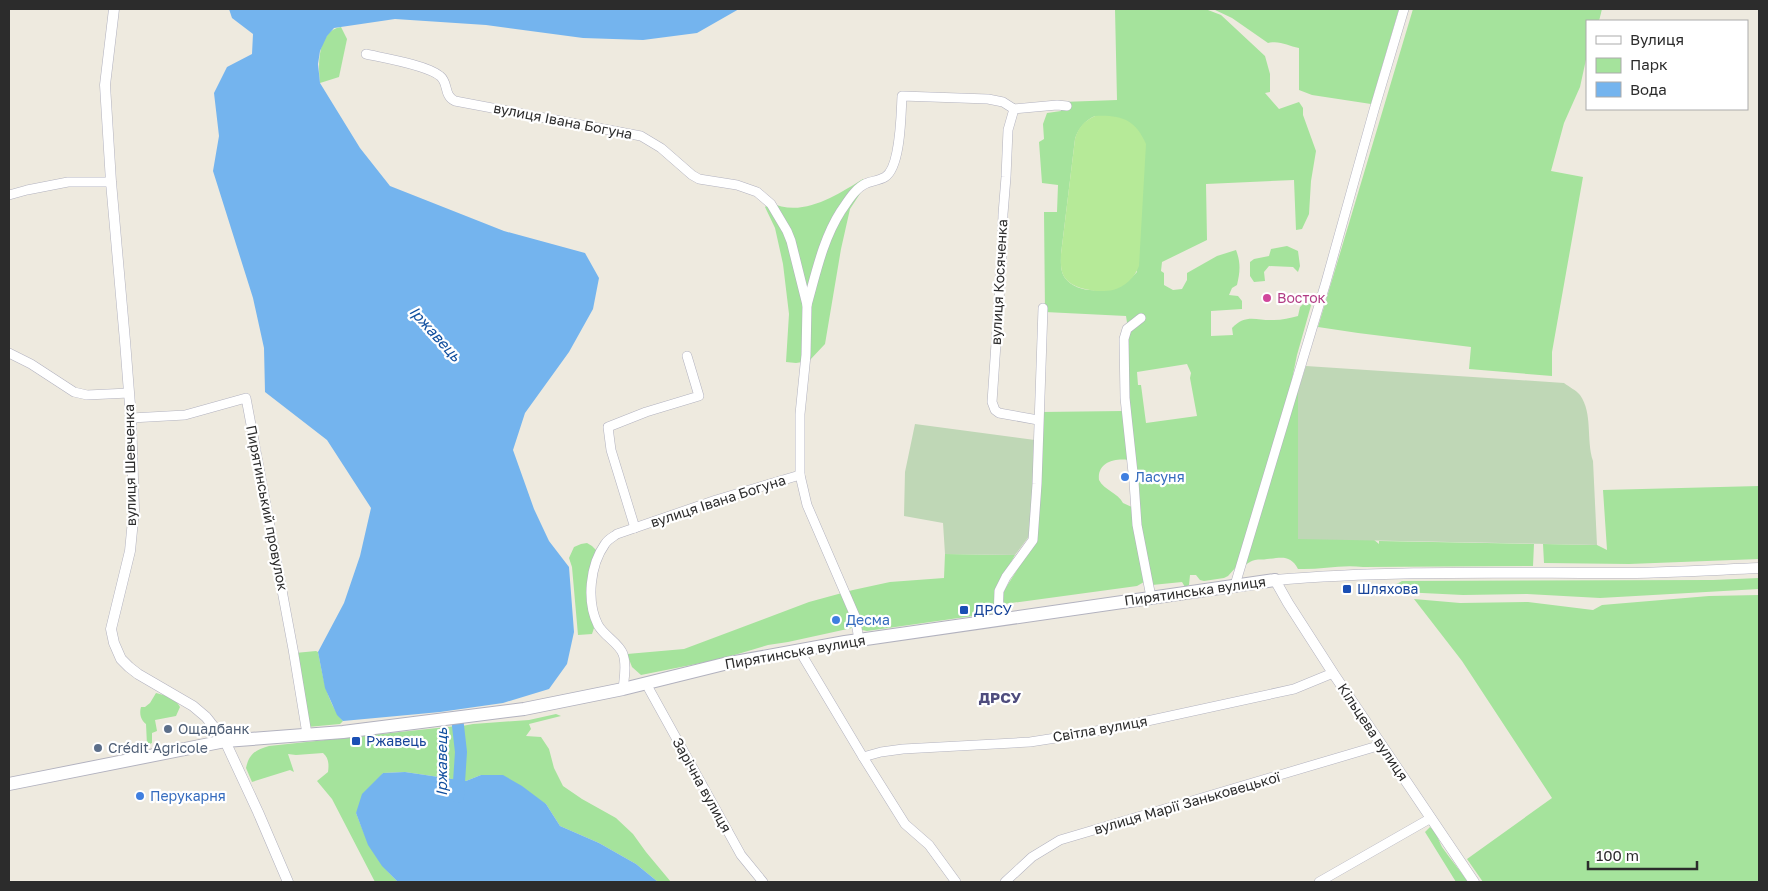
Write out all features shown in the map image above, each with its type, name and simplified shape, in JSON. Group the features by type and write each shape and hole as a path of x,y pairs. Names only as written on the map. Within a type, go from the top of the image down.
{"main road":[{"name":"Пирятинська вулиця","path":"9,784 225,741 433,721 524,709 623,689 724,664 799,650 998,619 1276,580"}],"street":[{"name":"вулиця Шевченка","path":"114,9 105,85 111,182 131,418 134,510 130,551 111,630 121,659 128,667 193,706 206,717 225,741 288,882"},
{"path":"1235,585 1326,282 1404,9"},
{"name":"вулиця Івана Богуна","path":"366,54 424,68 438,74 442,78 447,95 456,101 641,136 661,148 699,179 737,185 757,192 771,204 787,231 807,305"},
{"name":"вулиця Івана Богуна","path":"859,640 855,616 808,505 800,475 800,414 806,355 807,305 819,262 832,224 858,189 867,183 886,176 891,171 898,149 902,96 988,99 1003,102 1014,110"},
{"path":"1014,110 1057,105 1067,106"},
{"name":"вулиця Косяченка","path":"1014,110 1008,130 992,402 995,410 1000,413 1038,420"},
{"path":"9,195 68,182 111,182"},
{"path":"998,619 999,591 1006,577 1032,540 1037,484 1043,308"},
{"path":"1141,318 1128,329 1124,339 1125,398 1137,526 1151,597"},
{"path":"9,353 31,364 74,392 87,395 129,393"},
{"name":"вулиця Івана Богуна","path":"635,528 611,450 608,427 646,412 699,396 687,356"},
{"name":"Пирятинський провулок","path":"131,418 185,415 246,398 294,649 307,734"},
{"name":"вулиця Івана Богуна","path":"623,689 625,674 623,654 599,627 594,616 592,583 595,562 606,542 617,534 716,500 800,475"},
{"name":"Пирятинська вулиця","path":"1276,580 1308,577 1384,575 1537,572 1617,573 1759,568"},
{"name":"Кільцева вулиця","path":"1276,580 1288,603 1333,673 1474,882"},
{"path":"799,650 863,758 905,824 929,845 956,882"},
{"name":"Світла вулиця","path":"863,758 881,752 903,749 1030,742 1084,733 1294,689 1333,673"},
{"name":"Зарічна вулиця","path":"647,683 741,855 763,882"},
{"name":"вулиця Марії Заньковецької","path":"1006,882 1032,857 1060,840 1381,745"},
{"path":"1319,882 1432,818"}],"green space":[{"path":"1115,9 1208,10 1221,15 1265,56 1270,74 1270,92 1265,93 1279,109 1299,102 1303,108 1303,115 1316,151 1311,181 1309,214 1302,229 1296,230 1294,180 1206,184 1207,240 1162,262 1161,271 1164,273 1164,285 1173,290 1182,289 1187,280 1187,273 1217,256 1236,250 1239,276 1237,285 1232,288 1229,295 1238,296 1242,301 1242,309 1211,311 1211,336 1233,335 1232,328 1237,323 1247,319 1277,320 1298,316 1300,307 1306,301 1312,302 1297,355 1290,389 1298,391 1315,420 1373,539 1379,544 1379,541 1534,544 1533,566 1347,566 1298,569 1292,561 1281,558 1256,560 1237,566 1224,578 1204,581 1200,580 1196,575 1190,575 1189,585 1185,587 1182,582 1152,585 1146,562 1126,398 1128,329 1126,316 1045,312 1044,212 1057,212 1058,185 1042,183 1039,142 1044,139 1043,124 1047,113 1061,111 1062,102 1117,100","holes":["1095,116 1105,116 1137,272 1122,283 1101,290 1091,290 1072,285 1063,275 1061,254 1075,139 1082,125","1187,364 1191,373 1190,378 1197,416 1146,423 1141,385 1138,385 1137,372"]},
{"path":"1213,9 1399,9 1371,104 1312,95 1299,90 1299,48 1280,43 1268,43 1232,18"},
{"path":"1413,9 1602,9 1599,20 1586,20 1586,60 1580,87 1564,123 1551,171 1583,177 1552,352 1552,376 1469,369 1471,347 1318,327"},
{"path":"341,27 347,39 339,77 320,83 319,58 323,42 333,30"},
{"path":"1095,116 1112,116 1126,120 1137,129 1146,144 1139,266 1132,278 1125,284 1117,289 1107,291 1087,290 1074,285 1065,278 1061,266 1075,139 1082,125"},
{"path":"863,179 865,186 850,209 841,249 825,344 809,361 786,362 789,314 783,264 775,228 765,207 770,202 782,207 794,208 818,203 842,192"},
{"path":"1287,246 1298,251 1300,266 1298,272 1293,267 1269,266 1264,272 1265,281 1254,282 1250,276 1250,262 1254,259 1269,256 1271,249"},
{"path":"1306,366 1564,383 1580,395 1587,410 1593,461 1597,545 1298,539 1298,391"},
{"path":"1123,411 1128,460 1117,460 1108,463 1101,469 1099,480 1123,503 1134,508 1144,582 1137,586 1004,604 1002,597 1005,589 1034,543 1041,412"},
{"path":"915,424 1035,440 1030,535 1015,555 945,554 943,523 904,516 905,472"},
{"path":"1759,486 1759,559 1629,564 1544,563 1543,544 1597,545 1607,550 1603,490"},
{"path":"587,543 597,551 589,605 594,628 592,634 578,635 572,567 569,558 574,547"},
{"path":"945,554 1015,555 996,588 994,613 867,631 852,628 768,645 721,659 641,675 632,667 627,654 684,649 809,602 853,590 890,582 944,578"},
{"path":"1759,578 1759,589 1600,598 1527,594 1463,595 1402,592 1395,585 1402,581 1713,580"},
{"path":"1759,595 1759,882 1483,882 1467,859 1552,798 1462,661 1414,599 1460,603 1528,602 1593,610 1602,605 1709,596"},
{"path":"318,652 329,697 343,721 340,724 308,727 295,653"},
{"path":"156,693 173,699 180,707 176,716 155,720 157,731 152,733 152,743 147,745 146,724 141,717 140,710 141,707 145,707 150,703"},
{"path":"556,714 561,716 529,724 531,729 526,736 541,737 549,749 554,768 563,786 616,818 633,834 671,882 658,882 636,864 599,843 560,826 546,804 481,775 466,781 405,772 383,773 356,813 372,850 398,882 375,882 332,799 317,781 328,772 328,762 323,753 288,754 294,772 290,770 252,782 246,768 253,753 269,746 456,726 458,744 462,747 462,726 529,720"},
{"path":"1430,827 1468,882 1456,882 1425,832"}],"water":[{"path":"229,9 739,9 697,33 643,40 583,38 486,25 395,19 334,28 327,36 320,51 318,64 320,83 360,148 390,186 504,231 585,253 599,278 593,309 569,352 525,413 513,450 534,509 549,541 569,567 574,632 567,664 549,689 503,703 440,712 343,721 337,715 325,688 318,652 344,603 360,556 371,508 327,440 265,392 264,348 253,298 213,171 219,136 214,93 227,67 252,54 253,34 232,18"},
{"path":"405,772 466,781 481,775 503,775 522,786 546,804 560,826 599,843 636,864 658,882 398,882 382,866 368,845 356,813 362,794 383,773"}],"waterway":[{"name":"Іржавець","path":"457,717 461,752 458,797"}],"place":[{"name":"Восток","path":"1267,298"},
{"name":"Ласуня","path":"1125,477"},
{"name":"Шляхова","path":"1347,589"},
{"name":"ДРСУ","path":"964,610"},
{"name":"Десма","path":"836,620"},
{"name":"Ощадбанк","path":"168,729"},
{"name":"Ржавець","path":"356,741"},
{"name":"Crédit Agricole","path":"98,748"},
{"name":"Перукарня","path":"140,796"}],"district":[{"name":"ДРСУ","path":"1000,698"}]}
